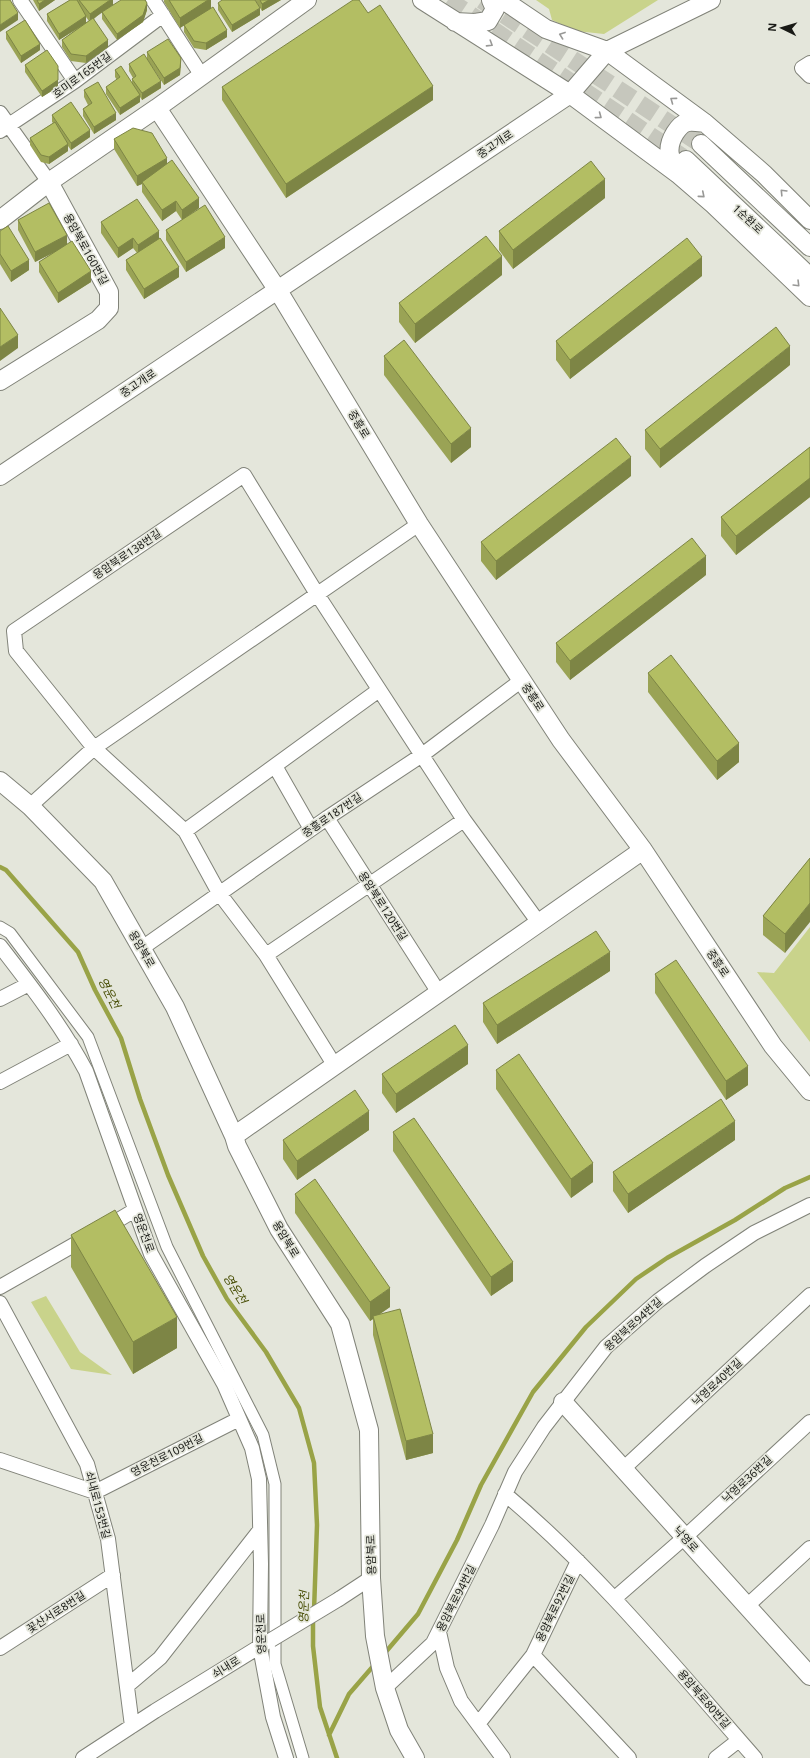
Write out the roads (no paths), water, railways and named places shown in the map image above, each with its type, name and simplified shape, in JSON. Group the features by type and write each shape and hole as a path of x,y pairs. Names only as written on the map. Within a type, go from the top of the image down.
{"street":[{"path":"20,0 75,82"},
{"path":"153,0 202,76"},
{"path":"0,220 49,182 157,108 307,0"},
{"path":"423,0 454,22 570,94 682,167"},
{"path":"454,22 475,23 488,21 495,9 491,0"},
{"path":"503,0 546,29 607,52 705,123 764,174 810,220"},
{"name":"중고개로","path":"0,476 570,94 607,52 711,0"},
{"name":"호미로165번길","path":"4,128 75,82 163,15"},
{"path":"810,63 802,68 810,76"},
{"path":"157,108 277,289"},
{"path":"0,113 4,128 49,182"},
{"path":"705,123 690,121 681,125 669,143 670,159 682,167 714,205 810,297"},
{"name":"1순환로","path":"701,144 810,247"},
{"name":"1순환로","path":"682,167 810,277"},
{"name":"용암북로160번길","path":"0,381 98,320 109,308 109,292 49,182"},
{"name":"중흥로","path":"277,289 420,524 561,740 643,850 773,1046 810,1091"},
{"name":"용암북로138번길","path":"335,1066 266,955 219,893 185,830 94,748 16,651 14,631 244,475 317,594 422,755"},
{"path":"30,806 94,748 420,524"},
{"name":"중흥로187번길","path":"142,948 311,829 422,755 522,680"},
{"path":"185,830 380,690"},
{"path":"422,755 464,820 539,923"},
{"path":"274,766 311,829"},
{"name":"용암북로","path":"0,781 30,806 103,881 176,1007 234,1136 237,1146 278,1229 340,1324 369,1430 371,1578 375,1636 385,1688 399,1730 415,1758"},
{"name":"용암북로120번길","path":"327,818 439,993"},
{"path":"266,955 464,820"},
{"path":"234,1136 643,850"},
{"path":"0,927 10,933 88,1037 167,1247 263,1435 275,1484 275,1664 304,1758"},
{"name":"영운천로","path":"0,946 71,1044 86,1071 151,1254 224,1384 252,1448 259,1479 265,1643 273,1717 286,1758"},
{"path":"0,999 29,984"},
{"path":"0,1082 71,1044"},
{"name":"용암북로94번길","path":"385,1688 433,1644 492,1525 515,1472 544,1427 606,1347 658,1301 705,1266 754,1233 810,1205"},
{"path":"0,1287 135,1210"},
{"name":"낙영로40번길","path":"623,1469 810,1295"},
{"name":"쇠내로153번길","path":"0,1303 87,1464 108,1539 132,1726"},
{"name":"낙영로","path":"563,1402 810,1675"},
{"name":"영운천로109번길","path":"95,1492 239,1419"},
{"name":"낙영로36번길","path":"615,1598 685,1537 810,1422"},
{"path":"0,1460 95,1492"},
{"path":"505,1494 542,1525 615,1598"},
{"path":"127,1686 160,1658 260,1530"},
{"path":"747,1606 810,1548"},
{"name":"용암북로92번길","path":"478,1724 533,1655 578,1561"},
{"name":"꽃산서로8번길","path":"0,1648 113,1575"},
{"name":"쇠내로","path":"82,1758 371,1578"},
{"name":"용암북로80번길","path":"615,1598 755,1758"},
{"path":"439,1632 447,1668 461,1700 503,1758"},
{"name":"용암북로92번길","path":"533,1655 630,1758"},
{"path":"716,1758 739,1740"}],"waterway":[{"name":"영운천","path":"0,867 6,870 78,952 95,990 121,1038 140,1099 168,1175 203,1256 227,1299 266,1352 299,1408 314,1463 317,1525 314,1611"},
{"path":"384,1654 418,1614 457,1540 481,1485 533,1392 586,1327 636,1279 667,1258 735,1220 785,1188 810,1177"},
{"name":"영운천","path":"313,1618 313,1646 320,1707 337,1758"},
{"path":"329,1735 349,1694 375,1664"}],"tunnel":[{"path":"448,0 682,157"},
{"path":"482,0 701,144"}]}
